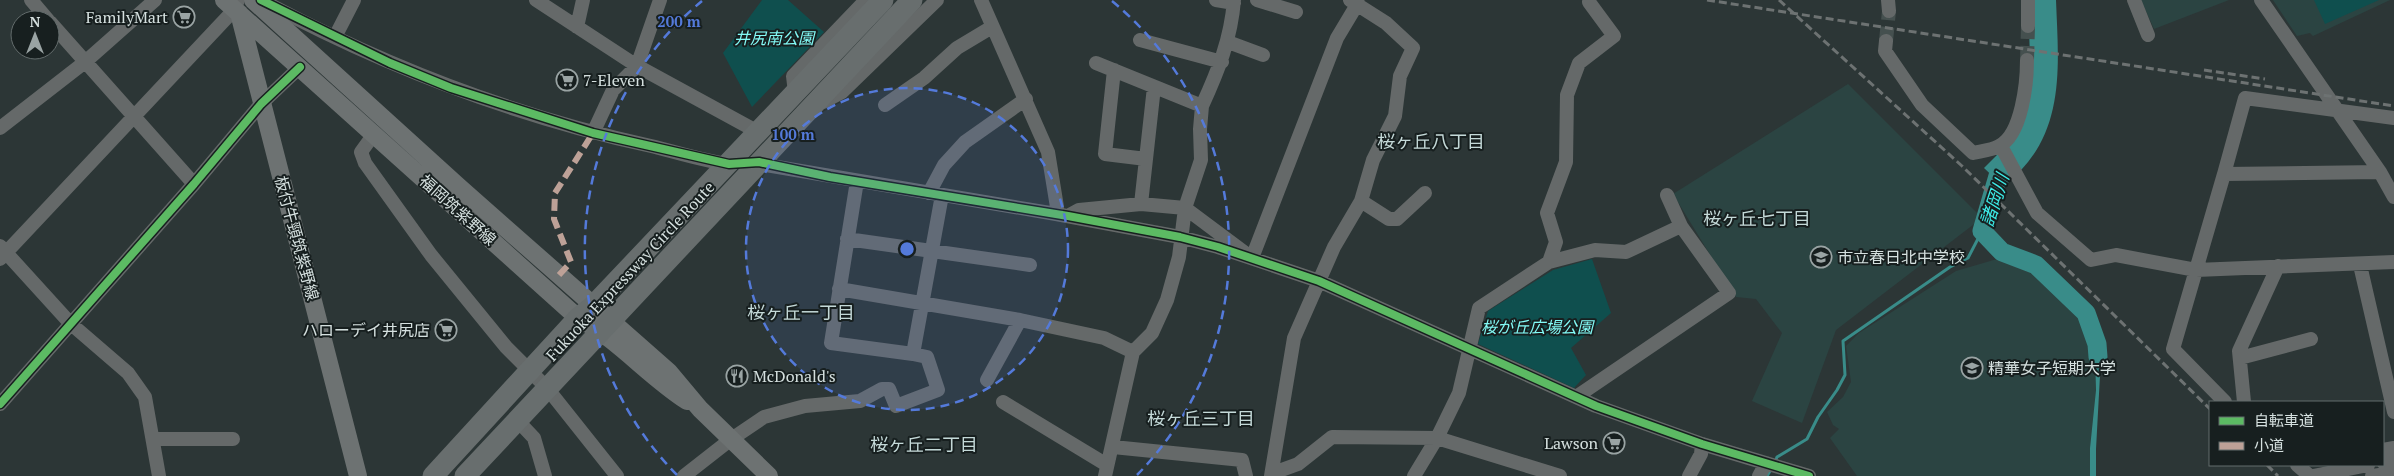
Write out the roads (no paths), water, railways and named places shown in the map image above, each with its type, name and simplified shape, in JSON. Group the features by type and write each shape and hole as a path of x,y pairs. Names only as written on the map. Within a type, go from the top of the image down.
{"highway":[{"path":"433,476 530,370 729,164 883,0"},
{"name":"Fukuoka Expressway Circle Route","path":"438,476 883,0"},
{"name":"Fukuoka Expressway Circle Route","path":"461,476 618,304 904,0"},
{"path":"465,476 912,0"}],"main road":[{"name":"福岡筑紫野線","path":"253,0 585,312"},
{"name":"福岡筑紫野線","path":"235,5 374,134 585,312 606,324 669,372 700,409 769,476"},
{"name":"板付牛頸筑紫野線","path":"235,5 358,476"}],"street":[{"path":"31,0 40,10"},
{"path":"0,128 85,62 155,0"},
{"path":"260,0 390,63 451,88 593,133 729,164 759,162 1180,237 1252,258 1319,281 1576,397 1702,444 1763,470 1809,476"},
{"path":"335,37 354,0"},
{"path":"536,0 637,66 758,132"},
{"path":"578,27 583,0"},
{"path":"593,133 613,90 637,66 660,0"},
{"path":"795,93 793,76 866,0"},
{"path":"811,109 842,92 938,0"},
{"path":"981,0 1048,152 1057,207 1062,215"},
{"path":"1003,402 1106,470 1113,447 1133,352 1152,333 1167,300 1179,257 1185,208 1201,160 1200,129 1202,106 1222,62 1228,42 1234,2 1216,0"},
{"path":"1258,0 1296,12"},
{"path":"2134,0 2148,35"},
{"path":"2261,0 2380,172 2394,197"},
{"path":"1252,258 1337,38 1354,2 1386,22 1413,48 1400,76 1395,116 1374,160 1361,201 1334,247 1294,338 1272,474"},
{"path":"1549,262 1556,242 1547,213 1566,162 1567,95 1579,63 1614,36 1589,2"},
{"path":"2025,3 2028,26"},
{"path":"160,476 145,397 128,373 70,323 2,252 134,116 235,5"},
{"path":"885,105 924,78 957,48 992,27"},
{"path":"60,34 194,184"},
{"path":"1140,40 1222,62"},
{"path":"1228,42 1263,55"},
{"path":"1886,42 1885,50 1922,105 1973,153 2001,146 2010,135 2021,109 2027,82 2027,60"},
{"path":"1096,63 1202,106"},
{"path":"0,404 194,184 261,104 300,67"},
{"path":"1114,70 1105,154 1146,159"},
{"path":"1141,204 1154,87"},
{"path":"2224,401 2173,350 2245,98 2394,118"},
{"path":"913,354 932,251 935,194 944,165 965,142 1026,100"},
{"path":"374,134 361,152 365,163 431,255 506,347 546,388 617,476"},
{"path":"2001,146 2037,213 2091,260 2116,255 2196,270 2360,265 2394,262"},
{"path":"2224,174 2380,172"},
{"path":"684,476 730,440 764,417 805,406 860,401 882,389 889,389 896,406 938,390 928,357 831,343 857,180"},
{"path":"1361,201 1390,219 1397,219 1425,193"},
{"path":"1576,397 1729,293 1681,226 1666,195"},
{"path":"1062,215 1079,210 1141,204 1185,208 1252,258"},
{"path":"1414,476 1437,438 1459,393 1479,308 1549,262 1595,250 1626,252 1681,226"},
{"path":"847,239 1030,265"},
{"path":"2360,265 2394,412"},
{"path":"2244,401 2239,351 2278,266"},
{"path":"839,290 922,302 1020,320 1104,338 1133,352"},
{"path":"987,380 1020,320"},
{"path":"2240,358 2311,340"},
{"path":"517,420 534,438 545,476"},
{"path":"1272,474 1298,464 1332,437 1437,438 1560,476"},
{"path":"153,439 233,439"},
{"path":"1689,476 1701,454 1702,444"},
{"path":"1113,447 1242,460 1246,476"},
{"path":"2303,469 2352,466"},
{"path":"2372,476 2394,473"}],"waterway":[{"name":"諸岡川","path":"2011,159 1998,176 1982,231 2002,252 2036,265 2086,313 2097,344 2098,357"},
{"path":"1775,462 1777,457 1807,439 1818,417 1837,390 1845,375 1843,341 1950,267 1968,258 1982,231"},
{"path":"1767,476 1772,468"}],"tunnel":[{"path":"1886,41 1889,11"},
{"path":"2027,60 2028,26"}],"railway":[{"path":"1707,0 2394,106"},
{"path":"1779,0 1962,166 2209,408"},
{"path":"2204,70 2265,79"},
{"path":"2268,466 2278,476"}],"place":[{"name":"FamilyMart","path":"184,17"},
{"name":"7-Eleven","path":"567,80"},
{"name":"市立春日北中学校","path":"1821,257"},
{"name":"ハローデイ井尻店","path":"446,330"},
{"name":"精華女子短期大学","path":"1972,368"},
{"name":"McDonald's","path":"737,376"},
{"name":"Lawson","path":"1614,443"}],"district":[{"name":"桜ヶ丘八丁目","path":"1431,141"},
{"name":"桜ヶ丘七丁目","path":"1757,218"},
{"name":"桜ヶ丘一丁目","path":"801,312"},
{"name":"桜ヶ丘三丁目","path":"1201,418"},
{"name":"桜ヶ丘二丁目","path":"924,444"}],"park label":[{"name":"井尻南公園","path":"774,38"},
{"name":"桜が丘広場公園","path":"1537,327"}]}
